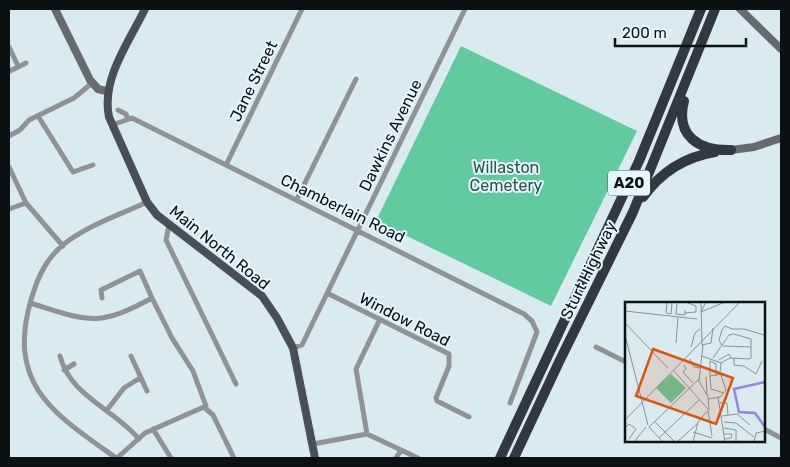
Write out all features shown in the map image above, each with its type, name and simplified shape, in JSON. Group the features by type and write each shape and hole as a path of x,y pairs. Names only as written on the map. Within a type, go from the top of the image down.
{"highway":[{"name":"Sturt Highway","path":"500,458 639,161 701,9"},
{"name":"Sturt Highway","path":"514,458 558,362 633,212 715,9"},
{"path":"698,54 682,111 684,129 692,140 703,147 731,150"},
{"path":"633,212 653,185 674,166 702,155 731,150"}],"main road":[{"path":"55,9 92,83 98,90 106,91 145,9"},
{"path":"740,9 781,49"},
{"name":"Main North Road","path":"106,91 106,103 112,125 147,202 169,225 262,296 277,318 292,348 316,458"},
{"path":"731,150 754,147 781,138"}],"street":[{"name":"Jane Street","path":"226,165 302,9"},
{"name":"Dawkins Avenue","path":"292,348 302,345 465,9"},
{"path":"9,47 18,66"},
{"path":"10,71 26,63"},
{"path":"297,199 356,79"},
{"path":"9,136 38,116 74,98 92,83"},
{"name":"Chamberlain Road","path":"118,110 126,114 128,119 133,119 297,199 516,309 532,321 537,332 510,403"},
{"path":"38,116 73,172 93,165"},
{"path":"112,125 128,119"},
{"path":"9,167 26,203 62,246"},
{"path":"147,202 77,236 62,246 44,264 37,280 25,321 24,345 26,363 38,390 63,419 116,458 153,429 205,408"},
{"path":"9,209 26,203"},
{"path":"169,225 166,240 236,384"},
{"path":"102,298 99,289 140,271 172,338 192,371 205,400 205,408 213,415 234,458"},
{"name":"Window Road","path":"327,293 449,354 450,366 436,398 437,401 469,417"},
{"path":"30,303 73,316 97,319 117,316 152,298"},
{"path":"367,434 356,369 380,319"},
{"path":"596,347 625,362"},
{"path":"60,356 64,370 76,386 128,426 138,439"},
{"path":"130,356 148,392"},
{"path":"64,370 74,364"},
{"path":"107,410 124,388 140,378"},
{"path":"153,429 171,458"},
{"path":"765,430 781,438"},
{"path":"313,444 367,434 418,458"},
{"path":"396,458 400,450"}],"green space":[{"name":"Willaston Cemetery","path":"461,46 637,131 551,306 376,221"}]}
